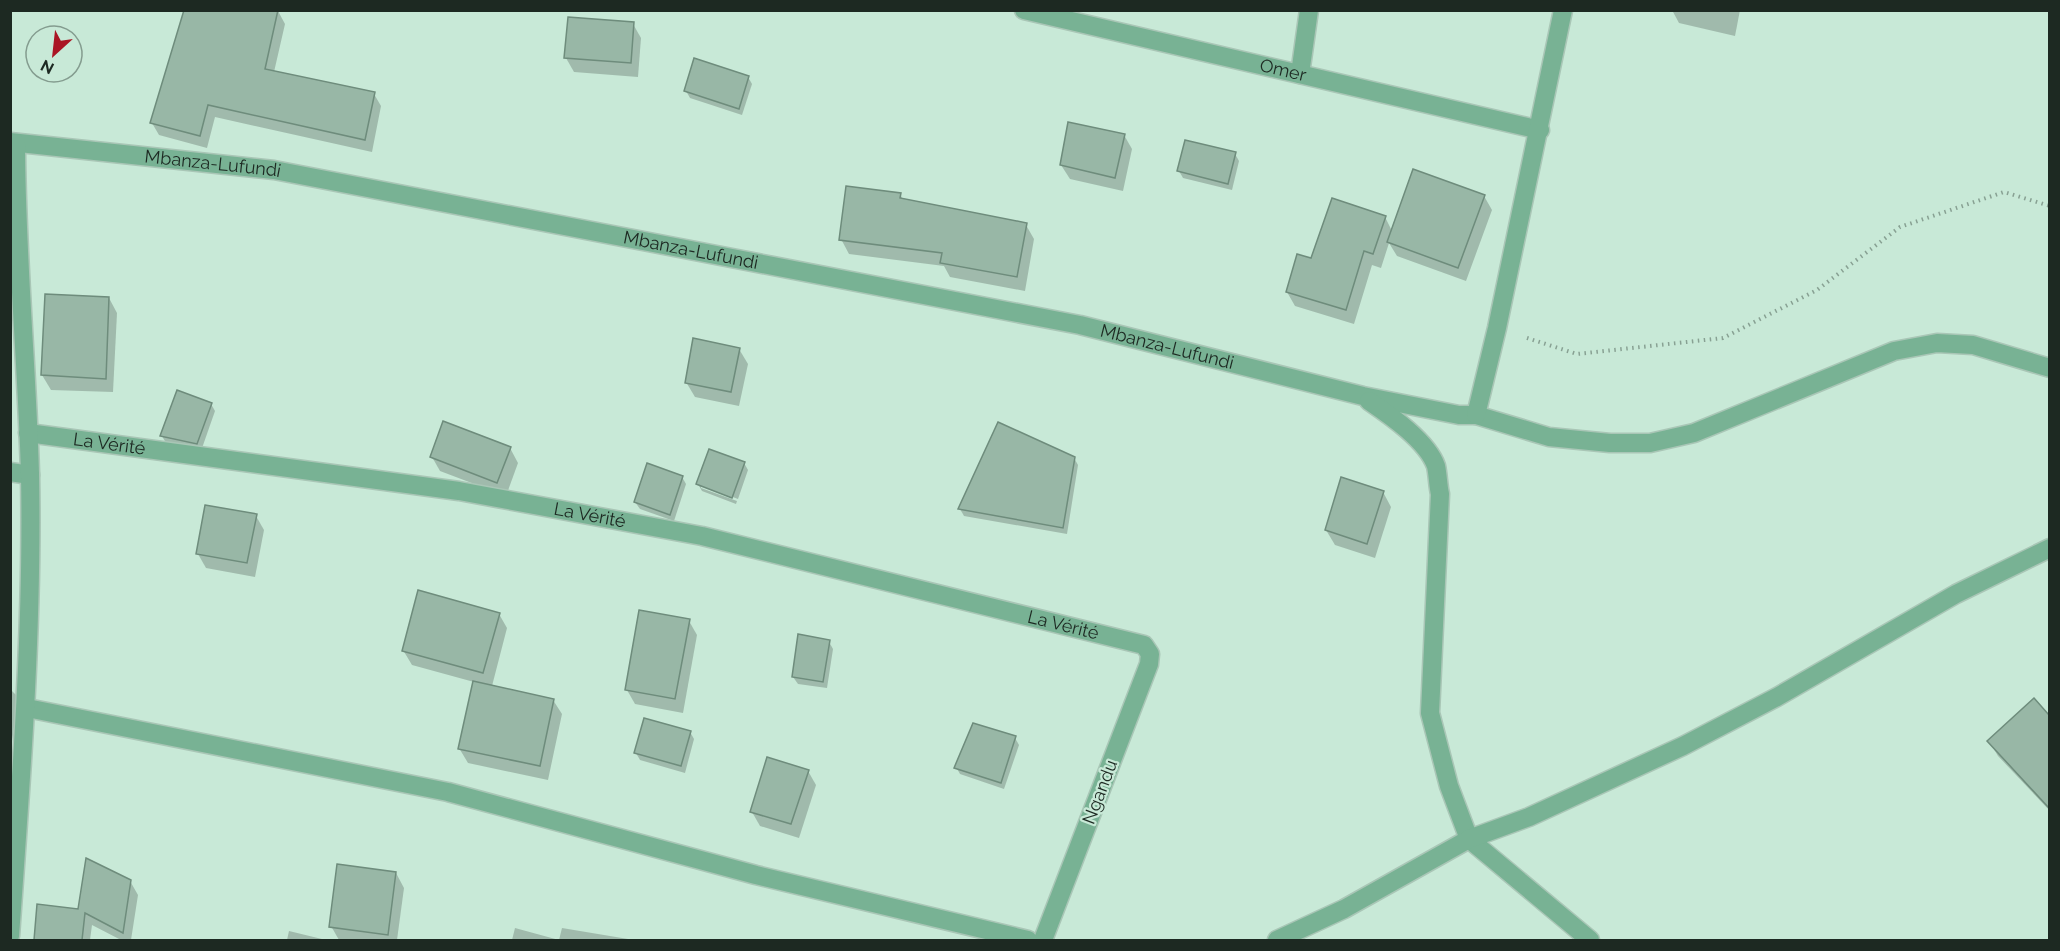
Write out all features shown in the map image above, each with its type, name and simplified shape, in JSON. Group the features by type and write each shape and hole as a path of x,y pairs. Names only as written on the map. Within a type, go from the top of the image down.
{"street":[{"name":"Omer","path":"1024,10 1540,130"},
{"path":"1300,74 1308,10"},
{"path":"1476,415 1540,130 1563,10"},
{"path":"10,936 27,708 30,475 13,143"},
{"name":"Mbanza-Lufundi","path":"13,143 274,170 1080,325 1363,396 1459,415 1476,415 1549,436 1610,443 1650,442 1694,433 1894,351 1937,343 1973,345 2049,368"},
{"path":"1363,396 1395,419 1419,442 1435,465 1440,494 1430,713 1449,786 1469,839 1590,940"},
{"name":"La Vérité","path":"28,434 459,491 702,536 1144,645"},
{"path":"10,472 30,475"},
{"path":"1277,940 1344,909 1469,839 1529,817 1683,746 1777,697 1956,594 2049,548"},
{"name":"Ngandu","path":"1043,940 1149,664 1150,654 1144,645"},
{"path":"27,708 448,792 756,875 1028,940"}],"path":[{"path":"1497,328 1577,354 1723,338 1817,290 1900,228 2004,192 2049,206"}],"building":[{"path":"184,10 278,10 265,69 375,92 365,140 208,105 200,136 150,123"},
{"path":"568,17 634,22 631,63 564,58"},
{"path":"694,58 749,76 739,109 684,91"},
{"path":"1068,122 1125,134 1115,178 1060,165"},
{"path":"1185,140 1236,152 1228,184 1177,171"},
{"path":"1413,169 1485,195 1458,268 1387,242"},
{"path":"846,186 901,193 900,198 1027,223 1017,277 940,263 942,253 839,240"},
{"path":"1332,198 1386,216 1373,254 1364,251 1346,310 1286,292 1297,254 1311,258"},
{"path":"45,294 109,297 106,379 41,375"},
{"path":"693,338 740,348 731,392 685,383"},
{"path":"177,390 212,403 197,444 160,436"},
{"path":"443,421 511,447 497,483 430,457"},
{"path":"998,422 1075,457 1063,528 958,509"},
{"path":"709,449 745,462 732,498 696,484"},
{"path":"647,463 683,476 670,515 634,502"},
{"path":"1341,477 1384,491 1367,544 1325,530"},
{"path":"205,505 257,514 247,563 196,554"},
{"path":"418,590 500,613 483,673 402,651"},
{"path":"639,610 690,619 675,699 625,690"},
{"path":"798,634 830,640 823,682 792,677"},
{"path":"473,681 554,699 540,766 458,749"},
{"path":"2034,698 2049,715 2049,808 1987,741"},
{"path":"644,718 691,731 681,766 634,753"},
{"path":"973,723 1016,736 1001,783 954,768"},
{"path":"767,757 809,770 791,824 750,812"},
{"path":"86,858 131,880 123,933 85,913 82,940 34,940 37,904 78,909"},
{"path":"337,864 396,872 388,935 329,927"}]}
